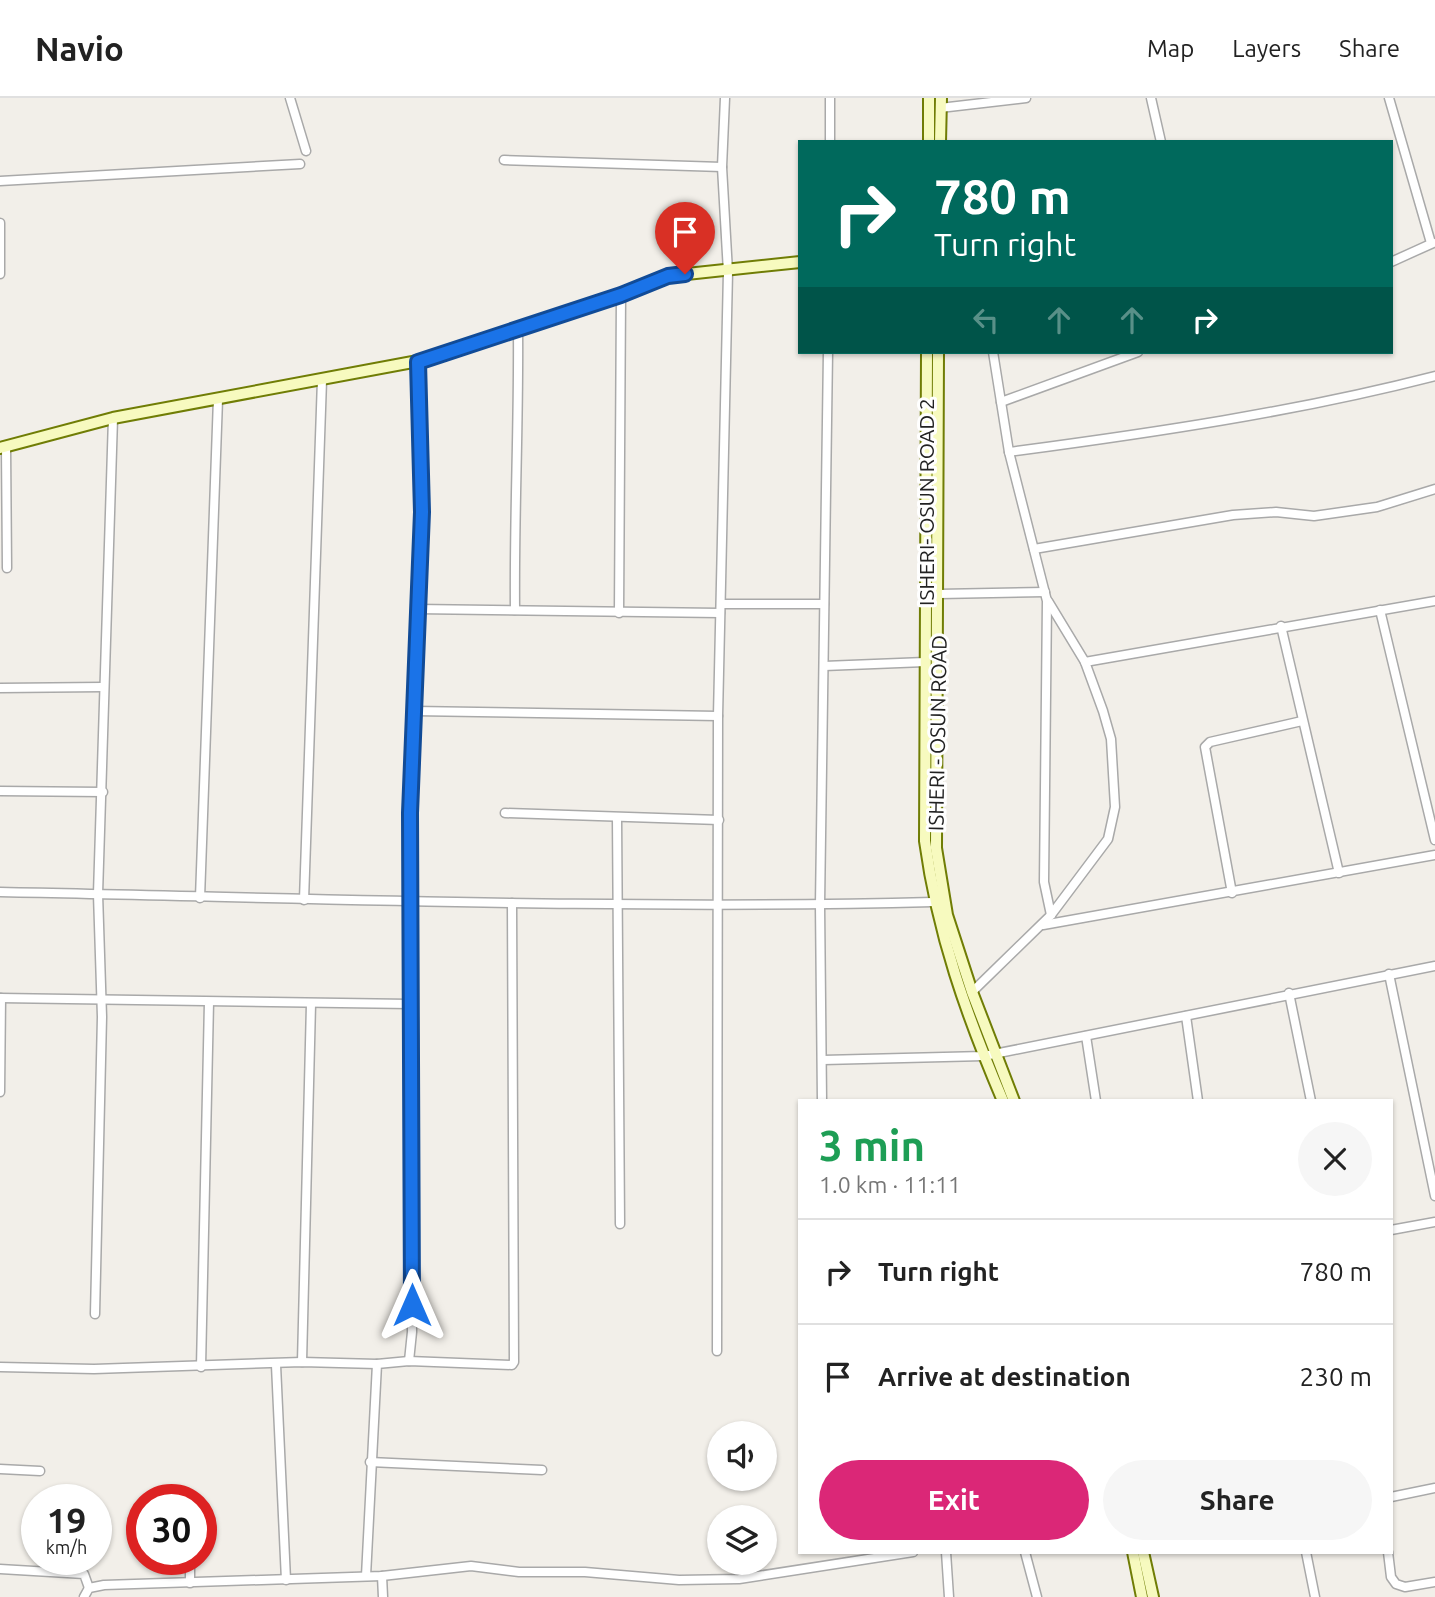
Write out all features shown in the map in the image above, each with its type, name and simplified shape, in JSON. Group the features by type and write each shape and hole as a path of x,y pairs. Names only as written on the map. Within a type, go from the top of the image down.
{"main road":[{"path":"929,98 929,140"},
{"path":"940,103 940,140"},
{"path":"3,448 113,418 418,362 621,295 668,276 703,271 728,272 798,262"},
{"name":"ISHERI- OSUN ROAD 2","path":"928,354 924,807 933,902 953,977 990,1055 1002,1099"},
{"name":"ISHERI - OSUN ROAD","path":"938,354 936,848 943,901 990,1055 1013,1099"},
{"path":"1133,1554 1142,1597"},
{"path":"1143,1554 1153,1597"}],"street":[{"path":"290,98 306,151"},
{"path":"717,1352 720,904 718,716 728,272 722,167 725,98"},
{"path":"830,98 830,140"},
{"path":"940,103 1026,98"},
{"path":"1151,98 1160,140"},
{"path":"1389,98 1433,243 1393,261"},
{"path":"504,160 722,167"},
{"path":"0,181 300,164"},
{"path":"0,223 0,274"},
{"path":"619,613 621,295"},
{"path":"515,610 514,490 520,385 518,328"},
{"path":"822,1099 820,905 828,354"},
{"path":"993,354 1009,452 1046,596 1044,882 1051,915"},
{"path":"1001,402 1133,354"},
{"path":"409,1361 412,1332 410,902 416,609 422,512 418,362"},
{"path":"1009,452 1129,437 1264,411 1343,400 1435,376"},
{"path":"304,900 322,380"},
{"path":"200,898 218,399"},
{"path":"95,1314 100,1000 97,894 103,792 103,687 113,418"},
{"path":"3,448 7,568"},
{"path":"1034,549 1233,515 1276,512 1314,516 1364,509 1435,489"},
{"path":"939,594 1046,596"},
{"path":"972,992 1044,925 1108,839 1115,807 1111,739 1084,663 1046,596"},
{"path":"1084,663 1281,626 1435,601"},
{"path":"416,609 619,613 824,604"},
{"path":"1380,610 1435,840"},
{"path":"1281,626 1339,873"},
{"path":"824,667 925,662"},
{"path":"0,688 103,687"},
{"path":"414,711 718,716"},
{"path":"1233,893 1206,747 1210,742 1302,721"},
{"path":"0,791 103,792"},
{"path":"505,814 719,820"},
{"path":"617,818 620,1224"},
{"path":"1044,925 1435,855"},
{"path":"0,892 410,902 820,905 933,902"},
{"path":"0,1367 201,1367 409,1361 512,1365 512,902"},
{"path":"823,1060 990,1055 1435,965"},
{"path":"1389,974 1435,1196"},
{"path":"1289,993 1311,1099"},
{"path":"0,1092 1,998 410,1004"},
{"path":"201,1367 209,1002"},
{"path":"302,1362 312,1004"},
{"path":"1186,1016 1198,1099"},
{"path":"1086,1036 1096,1099"},
{"path":"1393,1230 1435,1222"},
{"path":"366,1576 377,1364"},
{"path":"275,1365 286,1580"},
{"path":"370,1462 541,1470"},
{"path":"0,1469 40,1471"},
{"path":"1393,1497 1435,1488"},
{"path":"89,1588 382,1576 471,1566 519,1573 585,1572 679,1580 739,1579 899,1554"},
{"path":"946,1554 949,1597"},
{"path":"1026,1554 1037,1597"},
{"path":"1306,1554 1315,1597"},
{"path":"1388,1554 1391,1577 1396,1584 1405,1587 1435,1582"},
{"path":"0,1569 84,1574 89,1588 84,1597"},
{"path":"190,1575 190,1583"},
{"path":"382,1576 383,1597"}],"route":[{"path":"412,1305 410,813 416,609 422,512 422,429 418,362 453,348 621,295 668,276 685,274"}]}
